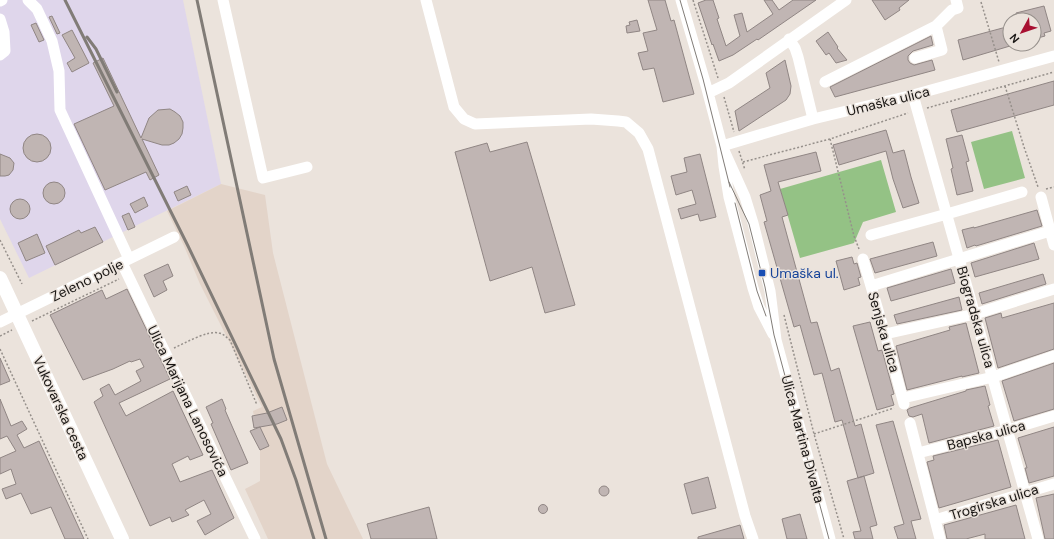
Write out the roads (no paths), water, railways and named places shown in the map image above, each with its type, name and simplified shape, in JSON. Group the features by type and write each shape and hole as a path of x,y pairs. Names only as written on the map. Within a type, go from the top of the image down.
{"main road":[{"name":"Vukovarska cesta","path":"0,278 122,539"}],"street":[{"name":"Ulica Marijana Lanosovića","path":"28,0 38,9 52,41 59,71 60,110 126,261 127,275 255,539"},
{"path":"223,0 263,178 307,167"},
{"path":"426,0 454,106 464,119 475,124 591,118 626,122 639,132 648,149 753,539"},
{"name":"Ulica Martina Divalta","path":"681,0 722,146 729,197 753,288 759,307 776,340"},
{"path":"708,93 729,83 788,39 846,0"},
{"path":"825,82 936,26 957,4"},
{"path":"0,19 4,32 5,51 0,55"},
{"path":"916,58 942,50 936,26"},
{"path":"788,39 795,48 798,57 813,119"},
{"name":"Umaška ulica","path":"722,146 813,119 913,95 1054,56"},
{"name":"Biogradska ulica","path":"913,95 1038,539"},
{"name":"Ulica Martina Divalta","path":"722,146 745,197 752,218 770,292 776,340 830,539"},
{"path":"871,235 1022,192"},
{"path":"1041,196 1054,245"},
{"path":"871,286 1050,231"},
{"name":"Zeleno polje","path":"0,322 20,320 126,261 174,237"},
{"name":"Senjska ulica","path":"863,259 903,402 993,377"},
{"path":"885,334 975,314 1054,290"},
{"path":"993,377 1054,356"},
{"name":"Bapska ulica","path":"918,453 1008,430 1054,416"},
{"path":"910,423 940,539"},
{"name":"Trogirska ulica","path":"935,520 1054,484"}],"tram line":[{"path":"680,0 703,79 730,187"},
{"path":"729,182 749,224 765,287 774,335 829,539"},
{"path":"735,203 757,291 766,316"}],"railway":[{"path":"65,0 188,246 281,439 296,480 314,539"},
{"path":"197,0 274,359 326,539"},
{"path":"87,37 96,49 117,92"}],"place":[{"name":"Umaška ul.","path":"762,273"}]}
